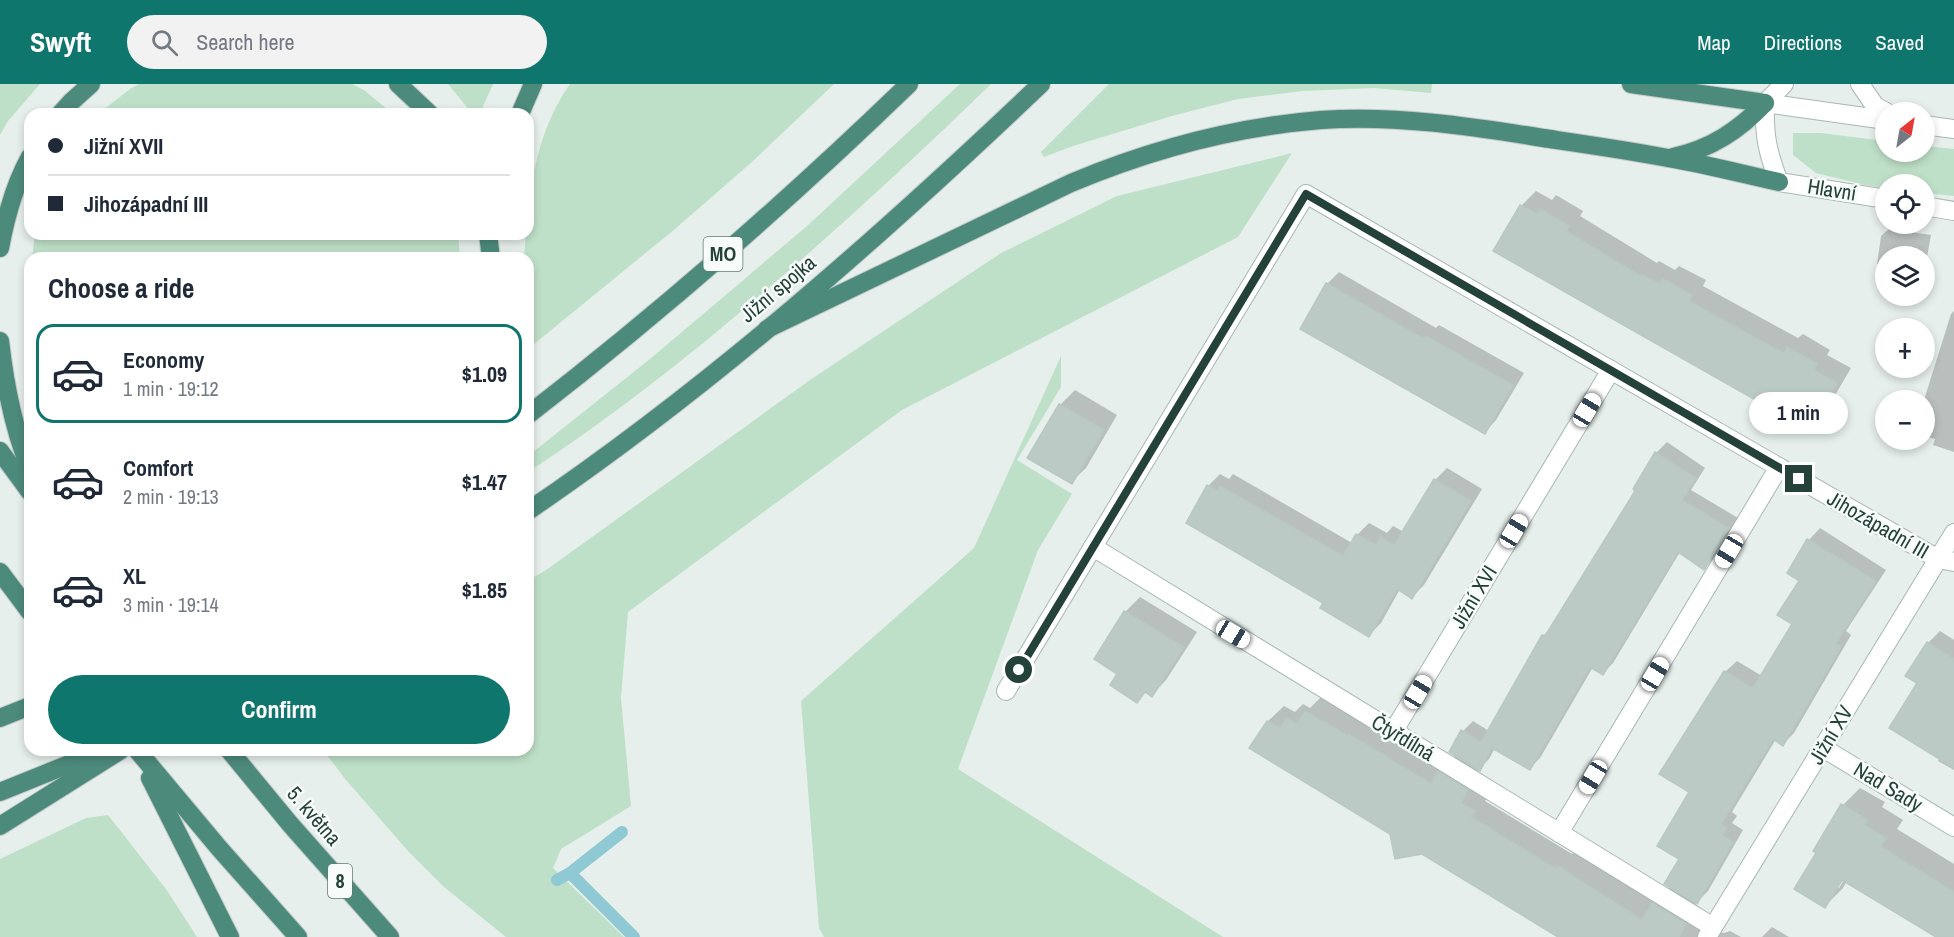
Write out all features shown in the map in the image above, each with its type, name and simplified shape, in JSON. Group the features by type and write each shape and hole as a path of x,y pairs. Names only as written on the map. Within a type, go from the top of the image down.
{"highway":[{"path":"66,108 91,84"},
{"path":"398,84 424,108"},
{"path":"523,108 533,84"},
{"name":"MO","path":"534,410 589,368 777,208 909,84"},
{"name":"Jižní spojka","path":"534,507 671,407 767,329 902,213 1041,84"},
{"path":"1631,84 1766,102"},
{"path":"1669,158 1712,145 1750,119 1766,102"},
{"path":"767,329 1071,183 1120,162 1173,146 1241,131 1322,120 1359,119 1438,123 1669,158 1779,182"},
{"path":"0,248 14,191 24,170"},
{"path":"0,341 13,419 24,451"},
{"path":"0,451 24,484"},
{"path":"0,572 24,604"},
{"path":"0,718 24,708"},
{"path":"0,792 89,756"},
{"path":"0,825 111,756"},
{"path":"140,756 230,937"},
{"path":"142,756 298,937"},
{"name":"5. května","path":"234,756 290,824 390,937"}],"street":[{"path":"1779,182 1768,153 1764,130 1766,102 1784,84"},
{"path":"1860,84 1875,106"},
{"path":"1766,102 1875,118"},
{"path":"1935,126 1954,129"},
{"name":"Hlavní","path":"1779,182 1875,197"},
{"name":"Jihozápadní III","path":"1093,547 1306,194 1946,561"},
{"path":"1935,208 1954,211"},
{"name":"Jižní XVI","path":"1394,732 1611,370"},
{"path":"1559,833 1779,467"},
{"name":"Jižní XV","path":"1710,932 1823,748 1946,561 1954,533"},
{"path":"1006,691 1093,547"},
{"name":"Čtyřdílná","path":"1093,547 1559,833 1710,932"},
{"name":"Nad Sady","path":"1823,748 1954,827"}],"green space":[{"path":"0,84 40,84 8,121 0,135"},
{"path":"139,84 352,84 364,90 386,108 106,108"},
{"path":"448,84 493,84 482,108 468,108"},
{"path":"570,84 834,84 752,162 675,229 534,344 534,252 524,252 526,240 534,240 534,171 544,136"},
{"path":"960,84 991,84 850,216 735,317 619,409 534,468 534,451 650,359 807,226"},
{"path":"1109,84 1432,84 1431,93 1374,88 1303,91 1238,99 1172,116 1044,157 1041,152"},
{"path":"1793,133 1821,133 1875,140 1875,162 1935,162 1935,147 1954,149 1954,196 1935,194 1935,174 1875,174 1875,186 1816,173 1793,155"},
{"path":"1292,153 1238,237 902,410 628,612 621,698 631,806 561,849 553,868 624,937 506,937 444,887 408,851 328,756 534,756 534,577 810,380 1001,253 1117,196"},
{"path":"34,240 458,240 460,252 33,252"},
{"path":"1061,356 1061,387 1017,460 1072,494 1038,550 958,769 1223,937 824,937 819,928 801,701 974,548"},
{"path":"108,815 166,889 197,937 0,937 0,859 86,818"}],"building":[{"path":"1520,205 1537,214 1540,209 1569,226 1566,231 1642,277 1643,275 1660,284 1663,279 1692,295 1689,301 1766,344 1784,353 1787,347 1817,364 1814,370 1837,383 1810,431 1493,251"},
{"path":"1326,283 1424,339 1426,336 1513,385 1485,434 1300,329"},
{"path":"1059,404 1104,430 1072,484 1027,458"},
{"path":"1655,452 1696,478 1682,500 1729,528 1704,570 1678,552 1603,675 1590,667 1530,770 1492,748 1480,771 1449,752 1461,730 1481,742 1542,635 1545,636 1635,491 1633,489"},
{"path":"1434,479 1471,501 1412,599 1397,589 1369,637 1320,608 1323,603 1186,523 1207,485 1217,491 1220,486 1343,556 1356,534 1376,545 1380,537 1394,545"},
{"path":"1807,539 1876,581 1836,643 1841,647 1783,746 1773,739 1721,824 1727,827 1722,835 1733,842 1697,904 1664,884 1679,859 1657,846 1689,792 1659,774 1724,671 1753,688 1792,624 1777,615 1799,581 1787,573"},
{"path":"1124,611 1184,647 1152,697 1145,692 1137,703 1110,685 1117,674 1094,659"},
{"path":"1927,642 1954,659 1954,768 1889,728 1917,683 1905,676"},
{"path":"1305,711 1348,736 1349,734 1431,784 1438,771 1468,790 1461,803 1475,811 1471,817 1556,869 1558,866 1642,920 1652,903 1686,924 1679,937 1558,937 1422,854 1395,859 1390,834 1249,748 1267,721 1280,728 1286,718 1297,724"},
{"path":"1841,804 1868,820 1865,825 1886,838 1881,847 1954,892 1954,937 1936,937 1842,880 1825,908 1794,889 1816,853 1813,851"}],"waterway":[{"path":"557,880 570,873 622,832"},
{"path":"570,873 634,937"}],"route":[{"path":"1019,670 1306,194 1799,479"}]}
